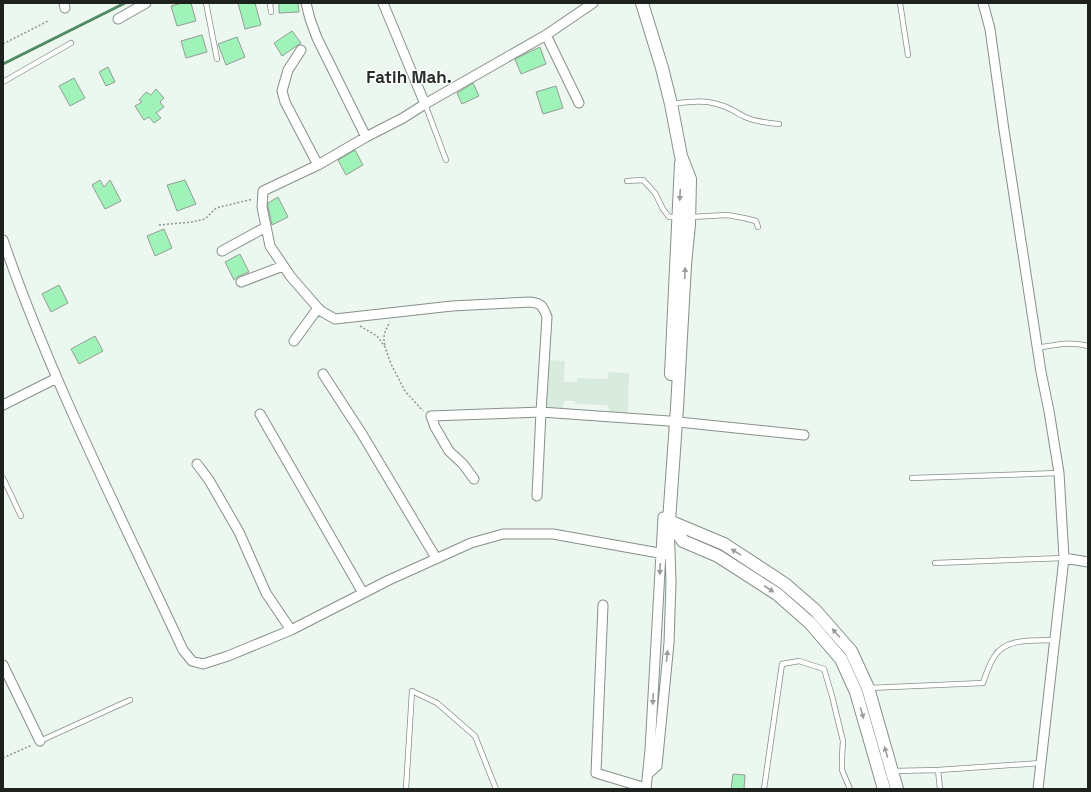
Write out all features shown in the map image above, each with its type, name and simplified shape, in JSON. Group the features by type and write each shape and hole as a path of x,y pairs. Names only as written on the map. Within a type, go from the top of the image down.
{"street":[{"path":"118,19 146,3"},
{"path":"306,3 317,38 366,137"},
{"path":"383,3 425,104"},
{"path":"537,496 547,317 542,305 530,302 452,306 335,319 318,308 291,277 270,246 262,207 262,197 263,191 318,165 366,137 403,118 546,35 593,3"},
{"path":"603,605 596,772 646,788 665,554 672,421 677,408 684,217 690,179 681,156 662,68 642,3"},
{"path":"983,3 990,30 1037,348 1059,473 1064,558 1038,789"},
{"path":"546,35 579,103"},
{"path":"301,50 288,70 282,91 286,102 318,165"},
{"path":"222,252 266,228"},
{"path":"3,240 33,324 102,480 183,650 192,661 203,664 228,656 291,630 436,558 471,543 503,534 553,534 665,554"},
{"path":"242,282 283,266"},
{"path":"294,341 318,308"},
{"path":"324,374 362,434 436,558"},
{"path":"3,405 57,378"},
{"path":"474,480 463,464 449,451 435,427 431,416 541,412 672,421 804,435"},
{"path":"260,414 363,593"},
{"path":"197,464 209,480 239,532 266,593 291,630"},
{"path":"666,519 724,544 785,584 816,610 851,651 868,688 897,789"},
{"path":"666,519 683,541 718,556 777,594 810,623 840,659 856,692 884,789"},
{"path":"648,774 657,766 669,643 671,582 665,554"},
{"path":"1064,558 1088,562"},
{"path":"3,665 40,741"}],"lane":[{"path":"206,3 217,59"},
{"path":"270,3 271,12"},
{"path":"900,3 908,56"},
{"path":"3,82 71,44"},
{"path":"671,104 697,101 719,104 734,110 747,118 779,124"},
{"path":"425,104 446,160"},
{"path":"627,181 643,180 654,193 669,217 728,215 756,221 758,227"},
{"path":"1037,348 1068,343 1088,346"},
{"path":"912,478 1059,473"},
{"path":"3,478 21,516"},
{"path":"935,563 1064,558"},
{"path":"856,692 868,688 982,683 993,658 1004,646 1019,641 1055,640"},
{"path":"764,789 782,664 799,661 824,669 843,741 842,770 850,789"},
{"path":"406,789 412,692 437,703 475,736 496,789"},
{"path":"40,741 130,700"},
{"path":"891,771 938,770 1041,763"},
{"path":"938,770 940,789"}],"path":[{"path":"3,44 48,21"},
{"path":"159,225 192,222 205,219 216,208 262,197"},
{"path":"404,311 390,323 383,340 392,364 405,391 421,410 431,416"},
{"path":"347,318 377,336 385,347"},
{"path":"3,758 40,741"}],"shaded area":[{"path":"548,360 565,361 564,382 577,382 577,378 608,379 608,372 629,373 628,415 611,414 607,405 575,404 575,401 564,401 563,412 546,411"}],"building":[{"path":"182,3 191,3 196,21 177,26 171,6"},
{"path":"238,3 255,3 261,25 245,29"},
{"path":"279,3 298,3 299,12 279,13"},
{"path":"292,31 301,43 282,56 274,43"},
{"path":"202,35 207,52 186,58 181,41"},
{"path":"237,37 245,57 226,65 218,44"},
{"path":"540,47 546,64 521,74 515,59"},
{"path":"108,67 115,82 106,86 99,72"},
{"path":"74,78 85,98 70,106 59,86"},
{"path":"473,83 479,96 462,104 457,93"},
{"path":"556,86 563,108 543,114 536,92"},
{"path":"156,89 164,98 160,102 164,107 156,113 161,118 154,123 149,117 144,120 135,106 142,102 139,100 146,92 151,95"},
{"path":"355,150 363,165 346,175 338,160"},
{"path":"100,180 104,187 110,180 121,201 105,209 92,185"},
{"path":"185,180 196,204 177,211 167,185"},
{"path":"278,197 288,217 272,225 268,203"},
{"path":"164,229 172,248 155,256 147,236"},
{"path":"240,254 249,272 234,280 225,262"},
{"path":"59,285 68,303 51,312 42,294"},
{"path":"95,336 103,351 79,364 71,349"},
{"path":"733,774 745,775 744,789 731,789"}],"waterway":[{"path":"3,64 125,3"}],"district":[{"name":"Fatih Mah.","path":"409,77"}]}
